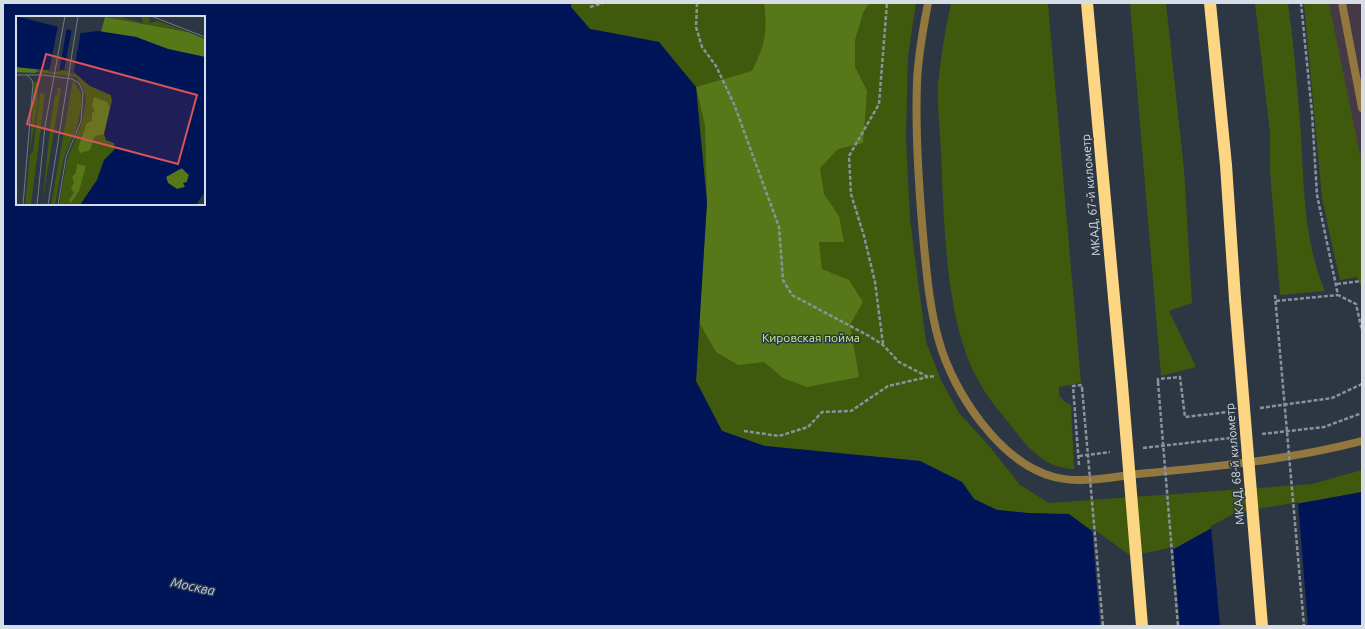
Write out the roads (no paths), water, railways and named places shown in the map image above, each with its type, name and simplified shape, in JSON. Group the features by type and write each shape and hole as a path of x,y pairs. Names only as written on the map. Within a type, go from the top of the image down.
{"highway":[{"name":"МКАД, 67-й километр","path":"1087,3 1122,385 1142,626"},
{"name":"МКАД, 68-й километр","path":"1210,3 1226,165 1235,299 1262,626"}],"street":[{"path":"928,3 920,45 917,82 922,222 929,293 938,339 951,374 979,418 1003,446 1023,463 1055,478 1084,479 1226,466 1333,448 1362,441"},
{"path":"1342,3 1362,108"}],"water":[{"name":"Москва","path":"3,3 571,3 571,7 590,29 659,42 696,87 707,202 696,381 722,431 765,446 920,461 962,482 974,499 997,510 1028,513 1069,514 1130,559 1174,549 1235,515 1362,492 1362,626 3,626"}],"park label":[{"name":"Кировская пойма","path":"811,338"}]}
